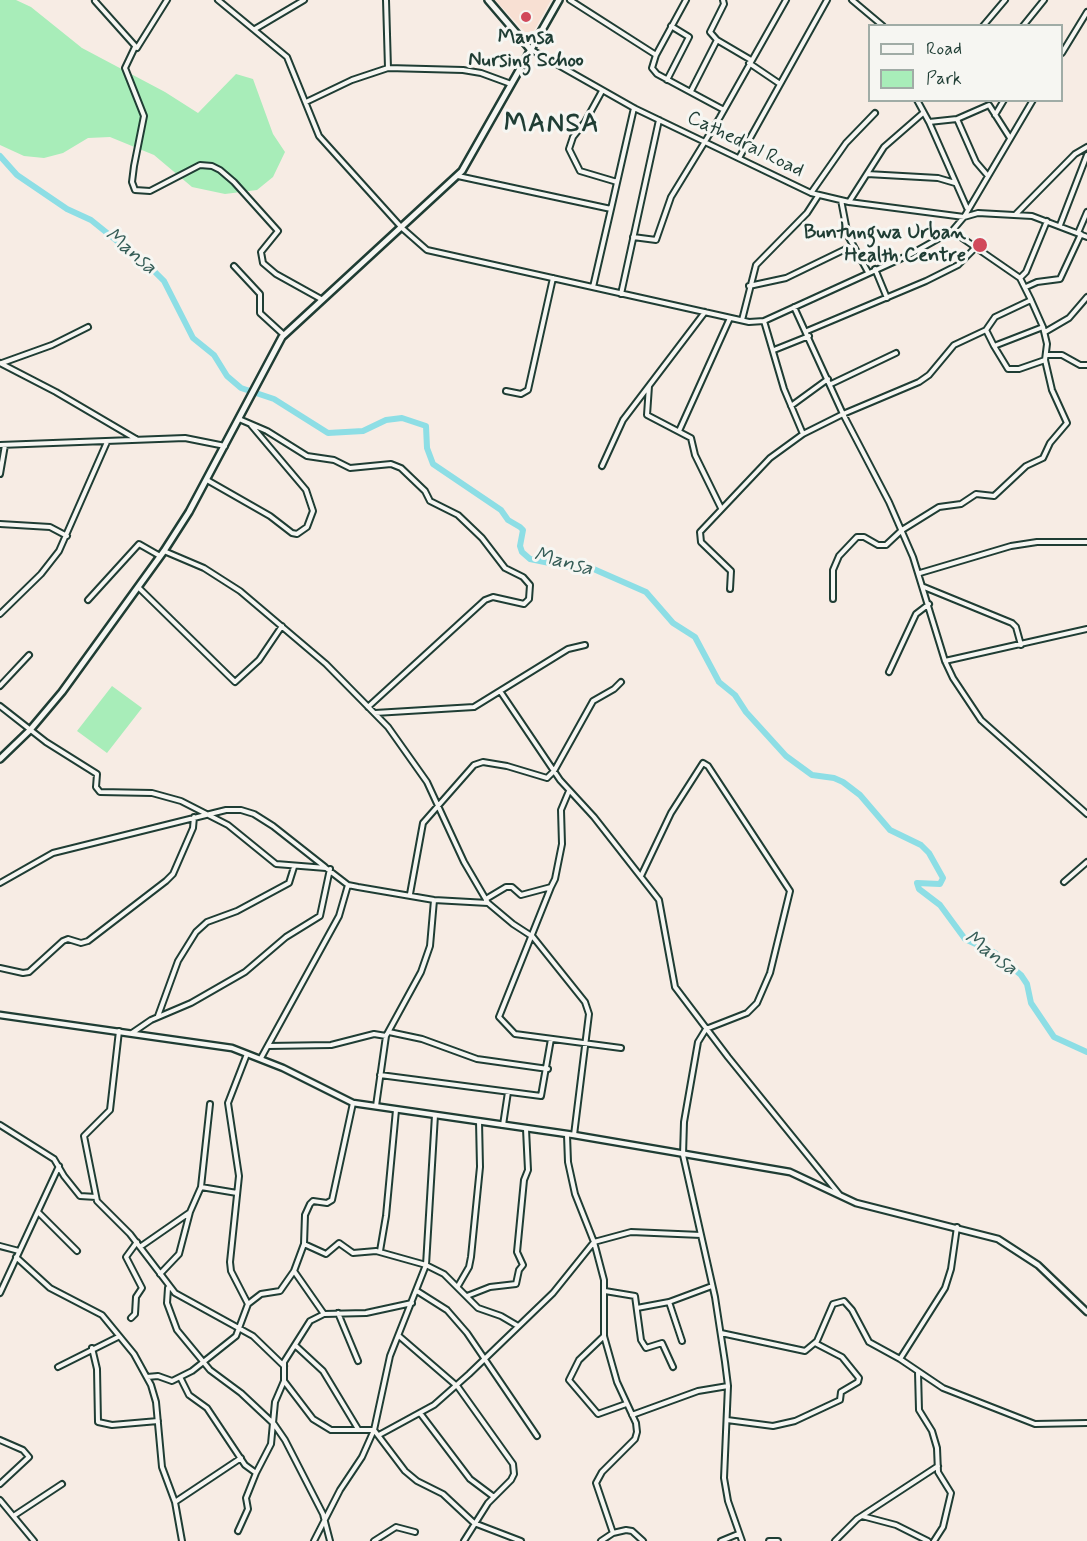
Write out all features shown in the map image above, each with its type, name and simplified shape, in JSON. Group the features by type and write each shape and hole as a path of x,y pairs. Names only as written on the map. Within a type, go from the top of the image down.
{"main road":[{"path":"488,0 530,49"},
{"path":"0,759 30,730 62,692 162,553 207,480 284,334 458,176 559,0"}],"street":[{"path":"135,47 142,44 151,24 167,0"},
{"path":"218,0 255,28 286,57 319,136 402,228 427,250 742,321 764,321 911,254 952,231 964,217 1032,102"},
{"path":"255,28 304,0"},
{"path":"386,0 388,68"},
{"path":"570,0 656,55"},
{"path":"686,0 656,55 653,70 667,80 724,110"},
{"path":"723,0 724,4 710,32 717,40 780,84"},
{"path":"633,237 655,241 671,197 724,110 786,0"},
{"path":"739,158 827,0"},
{"path":"852,0 881,24"},
{"path":"985,24 1005,0"},
{"path":"1025,24 1044,0"},
{"path":"95,1 135,47"},
{"path":"1063,46 1087,12"},
{"path":"667,80 689,37 671,26"},
{"path":"691,92 717,40"},
{"path":"135,47 125,69 144,116 132,182 135,190 150,191 200,165 212,166 220,170 234,182 278,231 261,252 263,263 276,274 321,299"},
{"name":"Cathedral Road","path":"530,49 634,108 811,193 849,202 964,217 978,213 1015,214 1060,225 1087,237"},
{"path":"306,102 352,80 388,68 463,70 481,73 512,84"},
{"path":"602,91 585,122 573,137 569,149 580,171 617,182"},
{"path":"918,102 968,209"},
{"path":"994,115 1003,102"},
{"path":"929,122 957,119 988,103 1010,138"},
{"path":"593,287 634,108"},
{"path":"811,193 846,143 875,113"},
{"path":"849,202 884,147 923,113"},
{"path":"957,119 976,162 988,176"},
{"path":"621,294 659,120"},
{"path":"1015,214 1075,154 1087,147"},
{"path":"1060,225 1086,163 1087,155"},
{"path":"867,174 938,178 955,183"},
{"path":"458,176 611,209"},
{"path":"742,321 749,286 756,266 807,213 818,195"},
{"path":"841,200 852,246 868,272"},
{"path":"1026,287 1037,282 1060,279 1087,212"},
{"path":"1020,278 1026,272 1047,221"},
{"path":"833,599 833,570 839,556 853,540 864,537 882,546 902,530 939,507 962,504 976,495 994,496 1026,466 1042,458 1050,443 1067,423 1052,390 1045,360 1044,329 1026,287 1020,278 974,249 952,231"},
{"path":"749,286 786,278 852,246"},
{"path":"807,331 951,269 974,249"},
{"path":"234,266 260,294 260,313 284,334"},
{"path":"875,269 887,298"},
{"path":"506,391 520,394 528,390 553,278"},
{"path":"994,346 1069,318 1087,297"},
{"path":"730,589 731,571 709,551 699,536 721,508 770,458 803,434 924,379 954,345 986,330 995,317 1031,300"},
{"path":"794,307 807,331 843,414 902,530 920,573 945,661 981,720 1087,814"},
{"path":"602,466 623,420 705,312"},
{"path":"679,431 730,318"},
{"path":"764,321 790,406 803,434"},
{"path":"1,363 52,345 88,327"},
{"path":"986,330 1008,369 1020,369 1045,360"},
{"path":"774,350 809,336"},
{"path":"831,384 896,353"},
{"path":"1046,355 1062,354 1080,365 1087,365"},
{"path":"1,363 136,440"},
{"path":"790,406 828,379"},
{"path":"650,384 647,415 691,438 695,455 721,508"},
{"path":"239,419 307,456 334,460 350,468 391,464 401,468 425,491 430,501 458,515 482,538 506,568 523,577 530,585 529,599 524,604 493,597 486,600 368,707"},
{"path":"207,480 270,516 292,533 297,534 307,527 313,511 306,490 250,424"},
{"path":"0,474 3,445 192,438 225,446"},
{"path":"0,614 54,560 67,536 107,441"},
{"path":"0,524 50,527 67,536"},
{"path":"920,573 1011,546 1037,542 1087,542"},
{"path":"88,600 139,544 224,579 326,664 395,735 427,782 464,862 487,901 513,924 533,937 585,1002 589,1014 574,1135"},
{"path":"138,587 235,682 239,681 259,660 282,626"},
{"path":"924,587 1012,623 1016,627 1021,645"},
{"path":"889,672 913,620 929,604"},
{"path":"945,661 1087,628"},
{"path":"374,713 474,707 568,649 585,645"},
{"path":"0,686 29,655"},
{"path":"410,894 421,828 478,762 507,766 544,779 554,771 593,701 614,689 621,682"},
{"path":"500,691 554,771 656,895 662,910 673,982 706,1029 840,1195"},
{"path":"0,706 30,730 97,774 96,787 100,792 158,794 208,814 228,825 266,858 282,866 328,869"},
{"path":"641,876 671,813 703,763 708,766 766,857 789,885 789,903 770,973 757,1004 747,1013 706,1029 698,1042 684,1122 683,1155 712,1286 728,1386 724,1478 738,1534 742,1541"},
{"path":"569,790 561,810 562,843 555,879 533,937 498,1014 502,1022 515,1034 621,1048"},
{"path":"0,883 53,852 194,817 241,810 254,814 273,826 348,885 434,900 487,901 506,886 521,895 551,887"},
{"path":"0,968 23,973 29,972 63,941 68,939 77,943 87,941 157,888 173,874 193,828 194,817"},
{"path":"1064,882 1087,862"},
{"path":"158,1017 176,967 187,944 196,932 213,919 237,911 289,883 294,867"},
{"path":"132,1033 245,972 286,937 320,916 328,869"},
{"path":"261,1058 339,916 348,885"},
{"path":"376,1107 388,1034 421,972 430,946 434,900"},
{"path":"0,1015 217,1044 261,1058 352,1103 574,1135 683,1155 778,1169 805,1177 864,1206 957,1227 998,1239 1038,1265 1087,1312"},
{"path":"119,1031 110,1110 84,1136 96,1197 103,1210 138,1245 168,1287 181,1298 253,1336 284,1366"},
{"path":"268,1046 331,1044 374,1034 388,1034 422,1039 477,1059 548,1069"},
{"path":"380,1075 541,1096 548,1069 551,1039"},
{"path":"248,1053 228,1103 238,1164 230,1262 231,1271 248,1305"},
{"path":"503,1125 508,1092"},
{"path":"147,1377 158,1376 172,1381 205,1363 230,1341 240,1328 248,1305 261,1294 277,1293 294,1271 304,1244 305,1215 310,1204 313,1202 327,1203 332,1200 352,1103"},
{"path":"160,1274 179,1254 190,1212 201,1187 210,1104"},
{"path":"380,1251 386,1216 396,1110"},
{"path":"314,1541 362,1457 374,1430 390,1356 426,1265 435,1115"},
{"path":"458,1286 466,1273 471,1257 480,1167 479,1122"},
{"path":"0,1125 44,1151 59,1166 77,1193 84,1197 96,1197"},
{"path":"467,1296 490,1287 516,1284 519,1270 523,1265 517,1252 524,1180 528,1170 526,1129"},
{"path":"567,1135 568,1162 575,1194 594,1242 605,1291 604,1336 626,1404 636,1423 636,1439 602,1472 596,1483 613,1533"},
{"path":"0,1293 59,1166"},
{"path":"201,1187 237,1193"},
{"path":"38,1212 77,1251"},
{"path":"132,1318 135,1314 136,1297 142,1288 126,1257 138,1245 190,1212"},
{"path":"900,1359 945,1288 957,1227"},
{"path":"379,1435 434,1405 553,1293 594,1242 630,1232 701,1235"},
{"path":"304,1244 326,1254 337,1243 353,1253 380,1251 426,1265 458,1286 478,1308 511,1320 518,1326"},
{"path":"0,1246 19,1251"},
{"path":"16,1257 50,1288 102,1315 134,1354 154,1394 162,1467 176,1502 182,1541"},
{"path":"294,1271 324,1314"},
{"path":"637,1308 669,1302 712,1286"},
{"path":"168,1287 167,1303 173,1323 205,1363 274,1424 298,1463 325,1519 330,1541"},
{"path":"417,1291 451,1314 485,1358 537,1436"},
{"path":"605,1291 635,1296 641,1340 646,1348 662,1343 673,1367"},
{"path":"721,1334 805,1351 815,1343 833,1304 844,1301 852,1310 869,1342 900,1359 943,1388 1035,1424 1087,1423"},
{"path":"669,1302 682,1341"},
{"path":"238,1532 248,1509 246,1498 256,1473 272,1444 276,1398 284,1381 284,1366 310,1321 324,1314 366,1313 412,1303"},
{"path":"338,1313 358,1361"},
{"path":"399,1336 455,1384 513,1464 514,1474 511,1480 494,1497 464,1541"},
{"path":"604,1336 579,1360 569,1380 598,1414 626,1404"},
{"path":"58,1367 118,1337"},
{"path":"727,1420 773,1426 795,1421 840,1400 841,1392 858,1382 859,1378 842,1357 815,1343"},
{"path":"296,1346 323,1371 358,1429"},
{"path":"92,1348 97,1369 98,1422 112,1425 158,1421"},
{"path":"918,1371 919,1410 932,1431 942,1480 951,1493 943,1527 934,1541"},
{"path":"181,1378 189,1395 207,1408 245,1465 256,1473"},
{"path":"284,1381 320,1424 337,1431 374,1430 405,1471 417,1481 444,1494 474,1524 520,1541"},
{"path":"632,1415 698,1391 728,1386"},
{"path":"420,1413 470,1479 494,1497"},
{"path":"0,1440 23,1450 29,1457 0,1484"},
{"path":"176,1502 241,1458"},
{"path":"835,1541 862,1516 938,1466"},
{"path":"15,1515 62,1484"},
{"path":"0,1500 15,1515 34,1541"},
{"path":"862,1516 896,1525 928,1541"},
{"path":"374,1541 396,1527 416,1532"},
{"path":"601,1541 613,1533 632,1531 643,1541"},
{"path":"721,1541 738,1534"},
{"path":"769,1541 778,1541"}],"shaded area":[{"name":"Mansa Nursing Schoo","path":"495,0 551,0 532,34 527,34"}],"green space":[{"path":"0,0 16,0 31,7 82,48 165,92 198,113 236,74 253,79 273,134 285,152 273,177 257,190 225,194 192,187 154,155 110,137 88,138 63,153 44,158 24,156 0,145"},
{"path":"112,686 142,708 107,753 77,731"}],"waterway":[{"name":"Mansa","path":"0,156 17,175 67,209 91,220 153,270 164,281 193,338 214,355 227,376 241,388 274,399 328,433 363,431 386,420 402,418 426,426 427,448 433,464 501,510 508,520 520,527 523,530 520,546 522,552 530,559 569,567 589,567 646,592 673,623 695,637 719,682 735,695 746,712 786,756 812,775 834,778 843,782 860,795 890,830 921,845 929,853 943,878 940,884 917,883 919,889 940,905 965,939 995,953 1021,975 1027,984 1031,1003 1054,1037 1087,1052"}],"place":[{"name":"Mansa Nursing Schoo","path":"526,17"},
{"name":"Buntungwa Urban Health Centre","path":"980,245"}],"district":[{"name":"MANSA","path":"552,126"}]}
